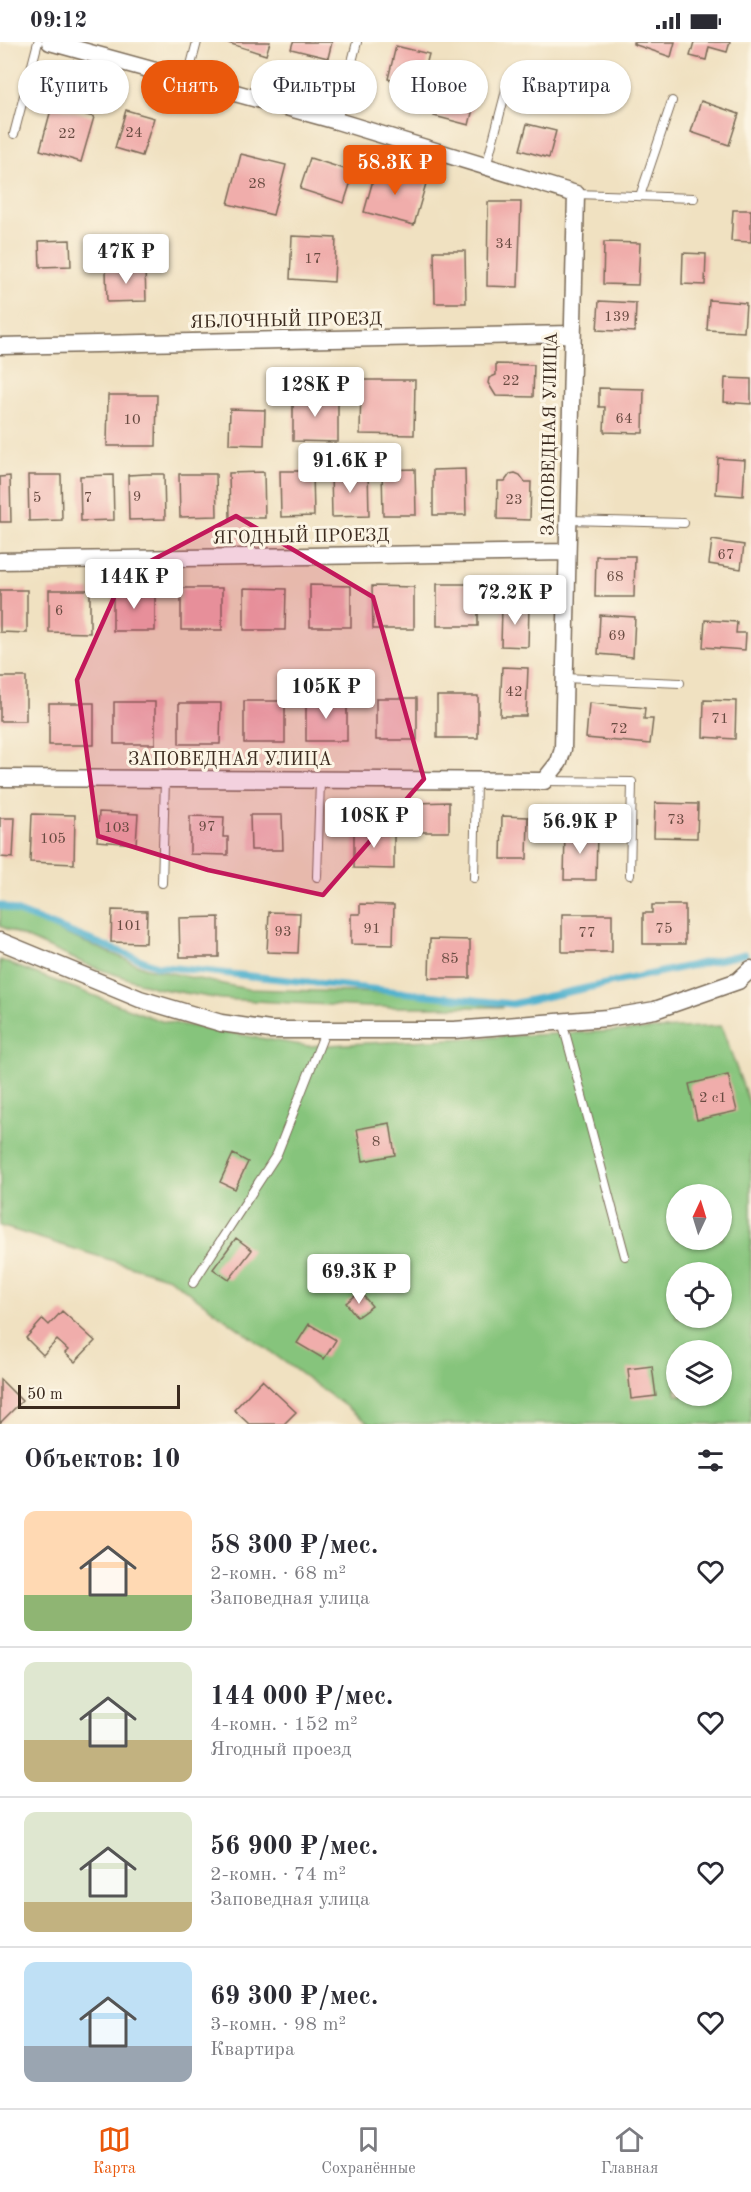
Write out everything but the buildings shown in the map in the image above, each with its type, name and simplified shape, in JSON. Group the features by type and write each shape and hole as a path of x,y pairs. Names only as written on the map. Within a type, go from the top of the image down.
{"street":[{"path":"50,42 141,67"},
{"path":"239,94 337,121 576,194"},
{"name":"ЗАПОВЕДНАЯ УЛИЦА","path":"0,778 544,781 559,762 563,749 576,194"},
{"name":"ЯБЛОЧНЫЙ ПРОЕЗД","path":"0,346 572,334"},
{"name":"ЯГОДНЫЙ ПРОЕЗД","path":"0,561 567,552"},
{"path":"0,941 140,999 221,1023 270,1030 325,1032 454,1030 608,1018 655,1010 738,981 751,969"}],"lane":[{"path":"14,134 38,42"},
{"path":"192,60 197,42"},
{"path":"337,121 357,42"},
{"path":"640,196 672,101"},
{"path":"486,167 500,113"},
{"path":"576,194 694,198"},
{"path":"568,520 684,523"},
{"path":"564,678 681,682"},
{"path":"162,883 165,779"},
{"path":"317,877 320,780"},
{"path":"474,878 477,780"},
{"path":"544,781 632,782 630,874"},
{"path":"562,1021 625,1256"},
{"path":"193,1283 277,1154 325,1032"}],"highlighted area":[{"path":"236,516 373,597 424,779 323,895 208,870 98,836 77,680 124,575"}],"green space":[{"path":"0,903 146,968 247,989 422,994 503,1007 367,1007 221,999 156,988 90,966 0,926"},
{"path":"0,960 161,1021 307,1046 721,1026 751,1108 751,1424 370,1424 169,1278 0,1226"}],"waterway":[{"path":"0,905 157,966 512,1004 745,954"}]}
